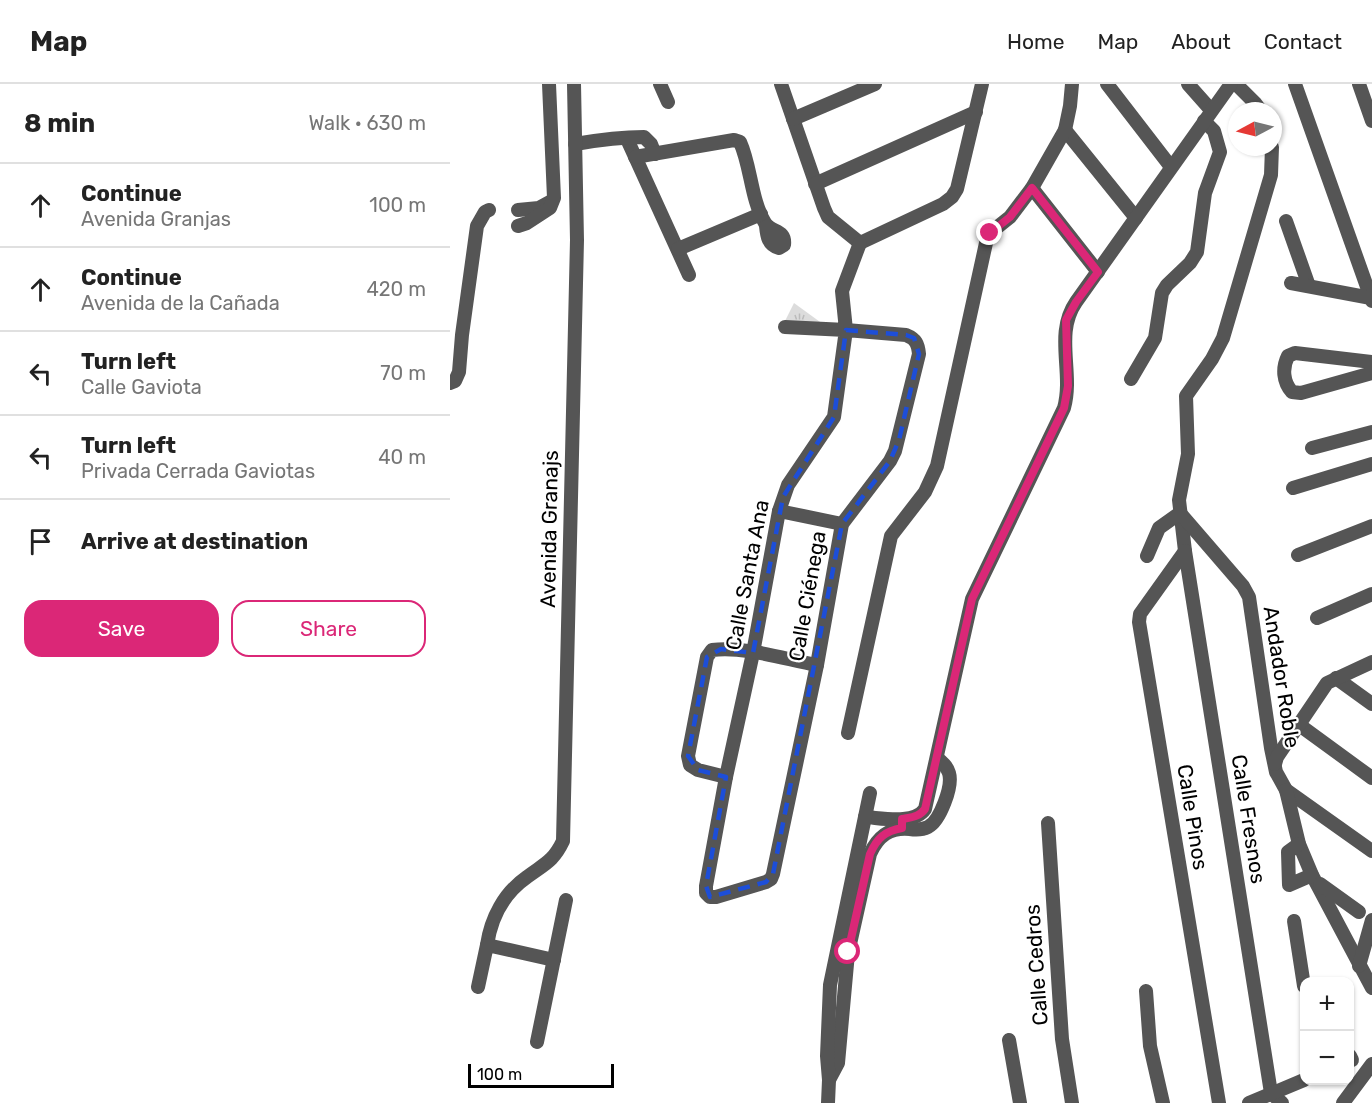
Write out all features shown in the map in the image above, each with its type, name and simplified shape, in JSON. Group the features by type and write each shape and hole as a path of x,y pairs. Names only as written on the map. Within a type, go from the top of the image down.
{"street":[{"path":"518,226 550,208 554,198 549,84"},
{"name":"Avenida Granajs","path":"478,987 489,933 497,910 511,890 546,866 557,855 563,841 577,240 574,84"},
{"path":"660,84 668,102"},
{"path":"781,84 828,217 860,243 943,204 952,197 961,178 982,84"},
{"path":"793,119 875,84"},
{"path":"848,733 891,536 925,492 937,466 986,243 990,233 1010,217 1032,188 1065,130 1072,84"},
{"path":"1107,84 1171,167"},
{"path":"1131,379 1155,338 1162,293 1167,285 1190,263 1197,252 1205,193 1220,152 1207,115 1188,84"},
{"path":"829,1080 838,1063 848,952 870,854 882,835 921,814 925,809 972,599 1064,408 1068,386 1066,320 1076,302 1231,84"},
{"path":"1236,84 1254,102"},
{"path":"1291,283 1371,299 1295,84"},
{"path":"1359,84 1372,121"},
{"path":"815,184 976,112"},
{"path":"1065,130 1136,218"},
{"path":"575,144 611,138 644,137 651,144 655,154"},
{"path":"627,139 689,275"},
{"path":"635,157 734,140 740,142 764,220 678,249"},
{"name":"Calle Fresnos","path":"1271,156 1270,175 1223,338 1219,349 1186,396 1188,448 1179,500 1179,513 1271,1093"},
{"path":"1032,188 1098,272"},
{"path":"518,210 540,208 554,198"},
{"path":"450,383 455,381 459,372 477,226 485,212 489,210"},
{"path":"1287,221 1309,286"},
{"name":"Calle Santa Ana","path":"706,894 726,777 753,653 779,511 788,485 834,417 846,330 842,291 860,243"},
{"path":"1340,292 1365,278"},
{"path":"785,327 846,330"},
{"name":"Calle Ciénega","path":"706,894 716,897 771,879 817,665 842,524 896,451 919,354 918,346 914,338 906,335 846,330"},
{"path":"1372,362 1295,353 1288,356 1284,370 1287,387 1292,392 1301,393 1372,373"},
{"path":"1312,448 1372,432"},
{"path":"1293,488 1372,464"},
{"path":"779,511 842,524"},
{"path":"1147,555 1159,528 1179,513"},
{"name":"Andador Roble","path":"1179,513 1243,586 1249,597 1275,764 1279,779 1286,790"},
{"path":"1298,555 1372,526"},
{"name":"Calle Pinos","path":"1185,551 1140,614 1139,622 1219,1103"},
{"path":"1317,618 1372,594"},
{"path":"726,777 698,770 690,765 688,756 707,657 712,650 753,653 817,665"},
{"path":"1275,764 1277,757 1322,688 1335,678 1372,662"},
{"path":"1335,678 1372,704"},
{"path":"1298,724 1372,778"},
{"path":"1286,790 1299,844 1372,988"},
{"path":"1286,790 1372,851"},
{"path":"828,1103 829,997 870,793"},
{"path":"865,817 902,824"},
{"name":"Calle Cedros","path":"1048,823 1062,1038 1072,1103"},
{"path":"1299,844 1288,852 1289,885 1315,879 1359,912"},
{"path":"537,1042 566,900"},
{"path":"1359,966 1372,920"},
{"path":"1294,921 1303,977"},
{"path":"487,945 554,960"},
{"path":"1299,956 1310,977"},
{"path":"1146,991 1150,1046 1163,1103"},
{"path":"829,997 845,998"},
{"path":"1008,1040 1020,1103"},
{"path":"1343,1103 1372,1064"},
{"path":"1249,1103 1300,1082"},
{"path":"1271,1093 1282,1103"}],"highlighted area":[{"path":"846,330 906,335 914,338 919,354 899,440 890,461 842,524 773,874 766,882 710,897 706,886 726,777 698,770 688,756 707,657 721,649 753,653 783,497 834,417"}],"green space":[{"path":"794,303 827,327 784,323"}],"route":[{"path":"848,952 870,854 875,843 882,835 902,828 902,819 915,817 925,809 969,607 1064,408 1068,386 1066,320 1070,310 1098,272 1032,188 1010,217 990,233"}]}
